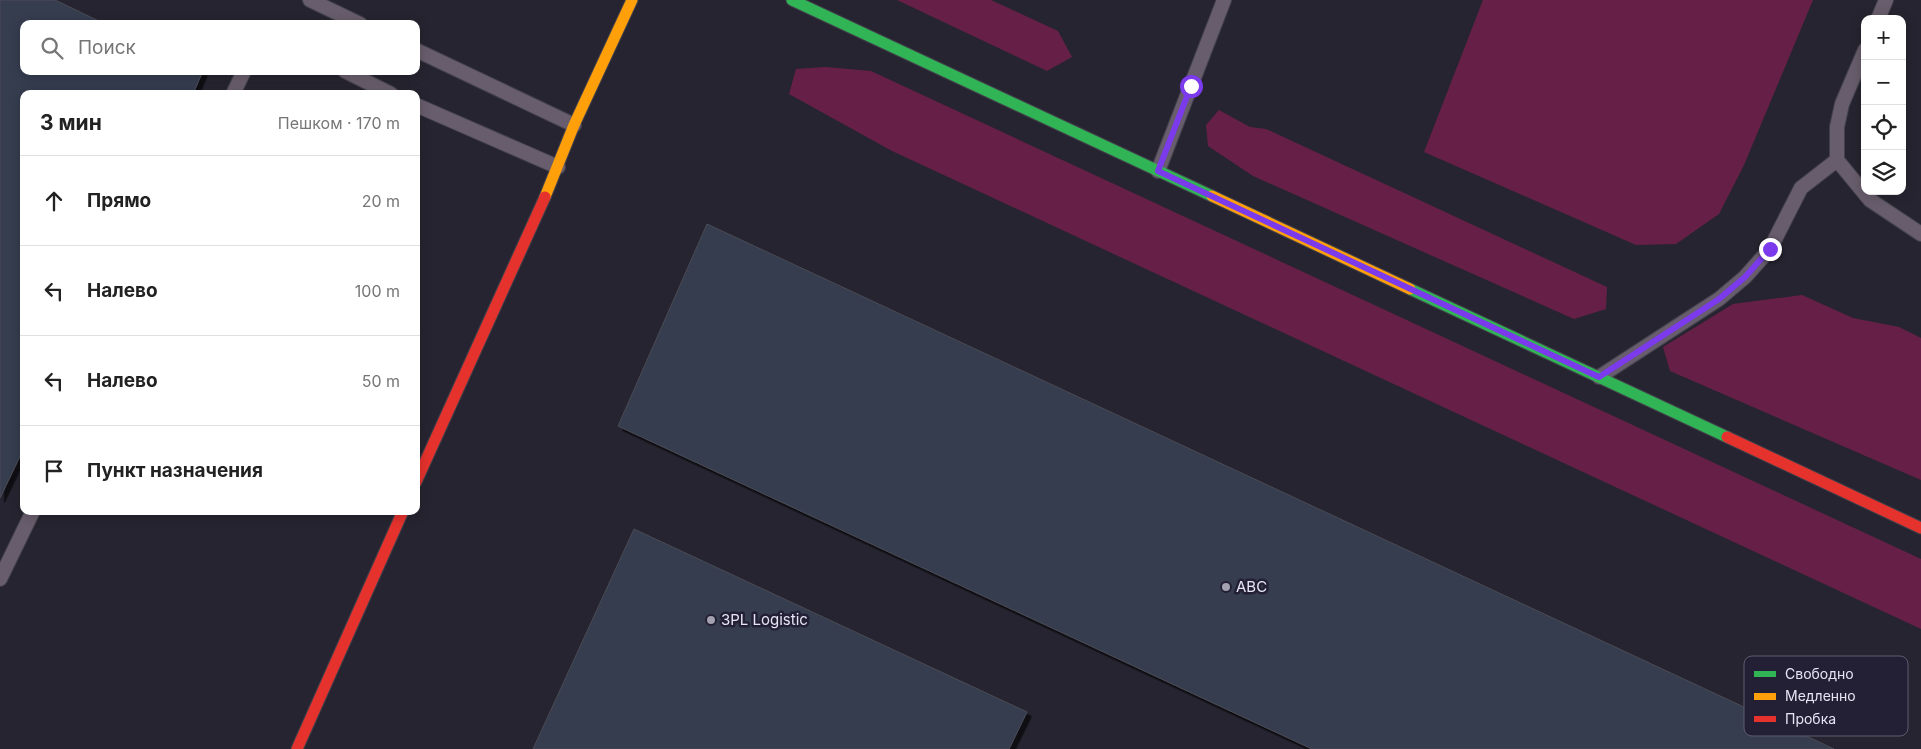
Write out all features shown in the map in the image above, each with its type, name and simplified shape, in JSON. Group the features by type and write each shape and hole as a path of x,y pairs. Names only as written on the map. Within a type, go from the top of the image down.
{"main road":[{"path":"420,473 558,167 574,125 632,0"},
{"path":"792,0 1921,528"},
{"path":"297,749 401,515"}],"lane":[{"path":"310,0 352,20"},
{"path":"1158,171 1224,0"},
{"path":"1880,15 1886,0"},
{"path":"420,52 574,125"},
{"path":"1861,59 1842,104 1837,127 1837,160 1870,200 1921,234"},
{"path":"235,90 242,75"},
{"path":"353,75 383,90"},
{"path":"420,107 558,167"},
{"path":"1599,377 1719,299 1745,277 1770,249 1801,188 1837,160"},
{"path":"0,579 31,515"}],"shaded area":[{"path":"897,0 991,0 1058,31 1072,57 1047,71"},
{"path":"1483,0 1813,0 1744,165 1719,214 1676,244 1636,245 1424,152"},
{"path":"826,67 871,71 1921,559 1921,629 892,151 789,94 796,69"},
{"path":"1219,110 1250,127 1266,129 1607,287 1606,309 1574,319 1253,176 1208,146 1206,125"},
{"path":"1802,295 1853,318 1899,327 1921,338 1921,480 1670,371 1663,347 1733,304"}],"building":[{"path":"0,0 55,0 97,20 20,20 20,75 201,75 195,90 20,90 20,456 0,498"},
{"name":"ABC","path":"707,224 1744,707 1744,736 1806,736 1834,749 1312,749 618,426"},
{"name":"3PL Logistic","path":"634,529 1027,712 1009,749 533,749"}],"traffic: fast":[{"path":"792,0 1212,196"},
{"path":"1410,289 1727,437"}],"traffic: slow":[{"path":"545,197 574,125 632,0"},
{"path":"1212,196 1410,289"}],"traffic: jam":[{"path":"420,473 545,197"},
{"path":"1727,437 1921,528"},
{"path":"297,749 401,515"}],"place":[{"name":"ABC","path":"1226,587"},
{"name":"3PL Logistic","path":"711,620"}],"route":[{"path":"1191,86 1158,171 1599,377 1719,299 1745,277 1770,249"}]}
